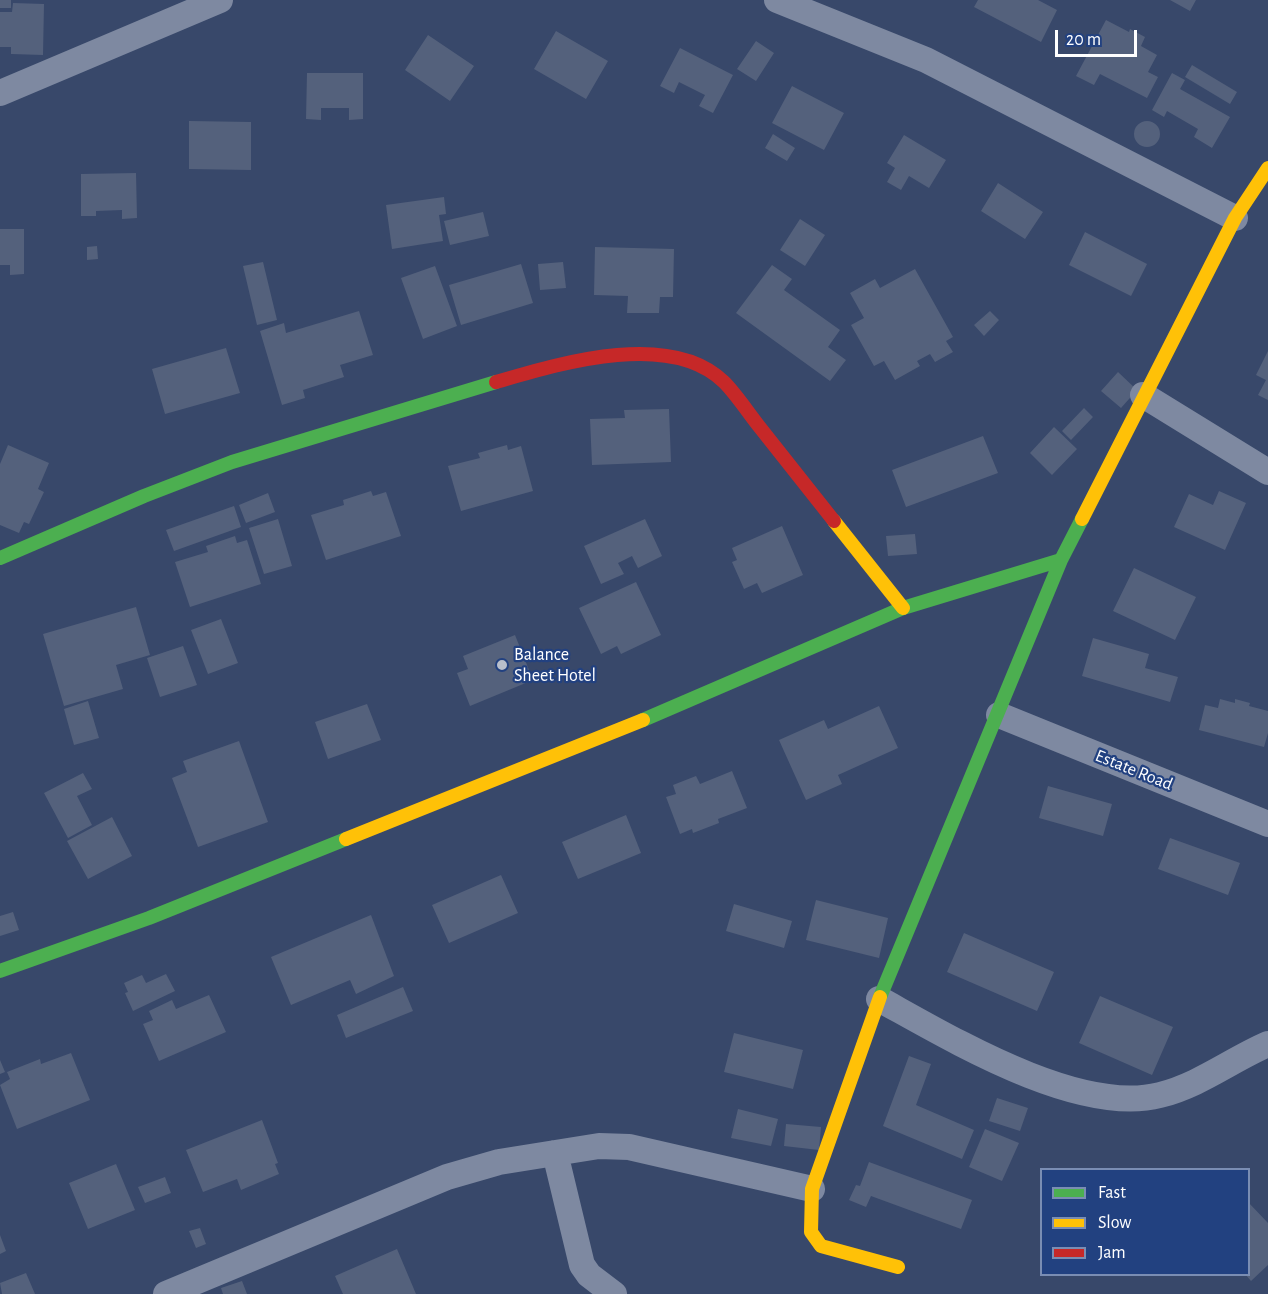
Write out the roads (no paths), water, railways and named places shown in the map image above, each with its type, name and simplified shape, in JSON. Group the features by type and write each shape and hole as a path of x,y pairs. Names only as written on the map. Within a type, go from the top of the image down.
{"street":[{"path":"0,93 220,0"},
{"path":"777,0 926,60 1235,218"},
{"path":"898,1267 821,1246 815,1241 811,1232 812,1189 879,999 999,715 1061,560 1235,218 1268,168"},
{"path":"0,558 144,496 232,462 563,362 613,354 658,354 703,367 723,381 903,608"},
{"path":"1143,395 1268,472"},
{"path":"0,971 149,918 634,724 903,608 1061,560"},
{"name":"Estate Road","path":"999,715 1268,824"},
{"path":"879,999 966,1047 1058,1086 1131,1099 1160,1095 1209,1077 1268,1044"},
{"path":"166,1294 447,1177 499,1162 598,1146 629,1147 812,1189"},
{"path":"555,1153 582,1265 589,1275 614,1294"}],"place":[{"name":"Balance Sheet Hotel","path":"502,665"}]}
